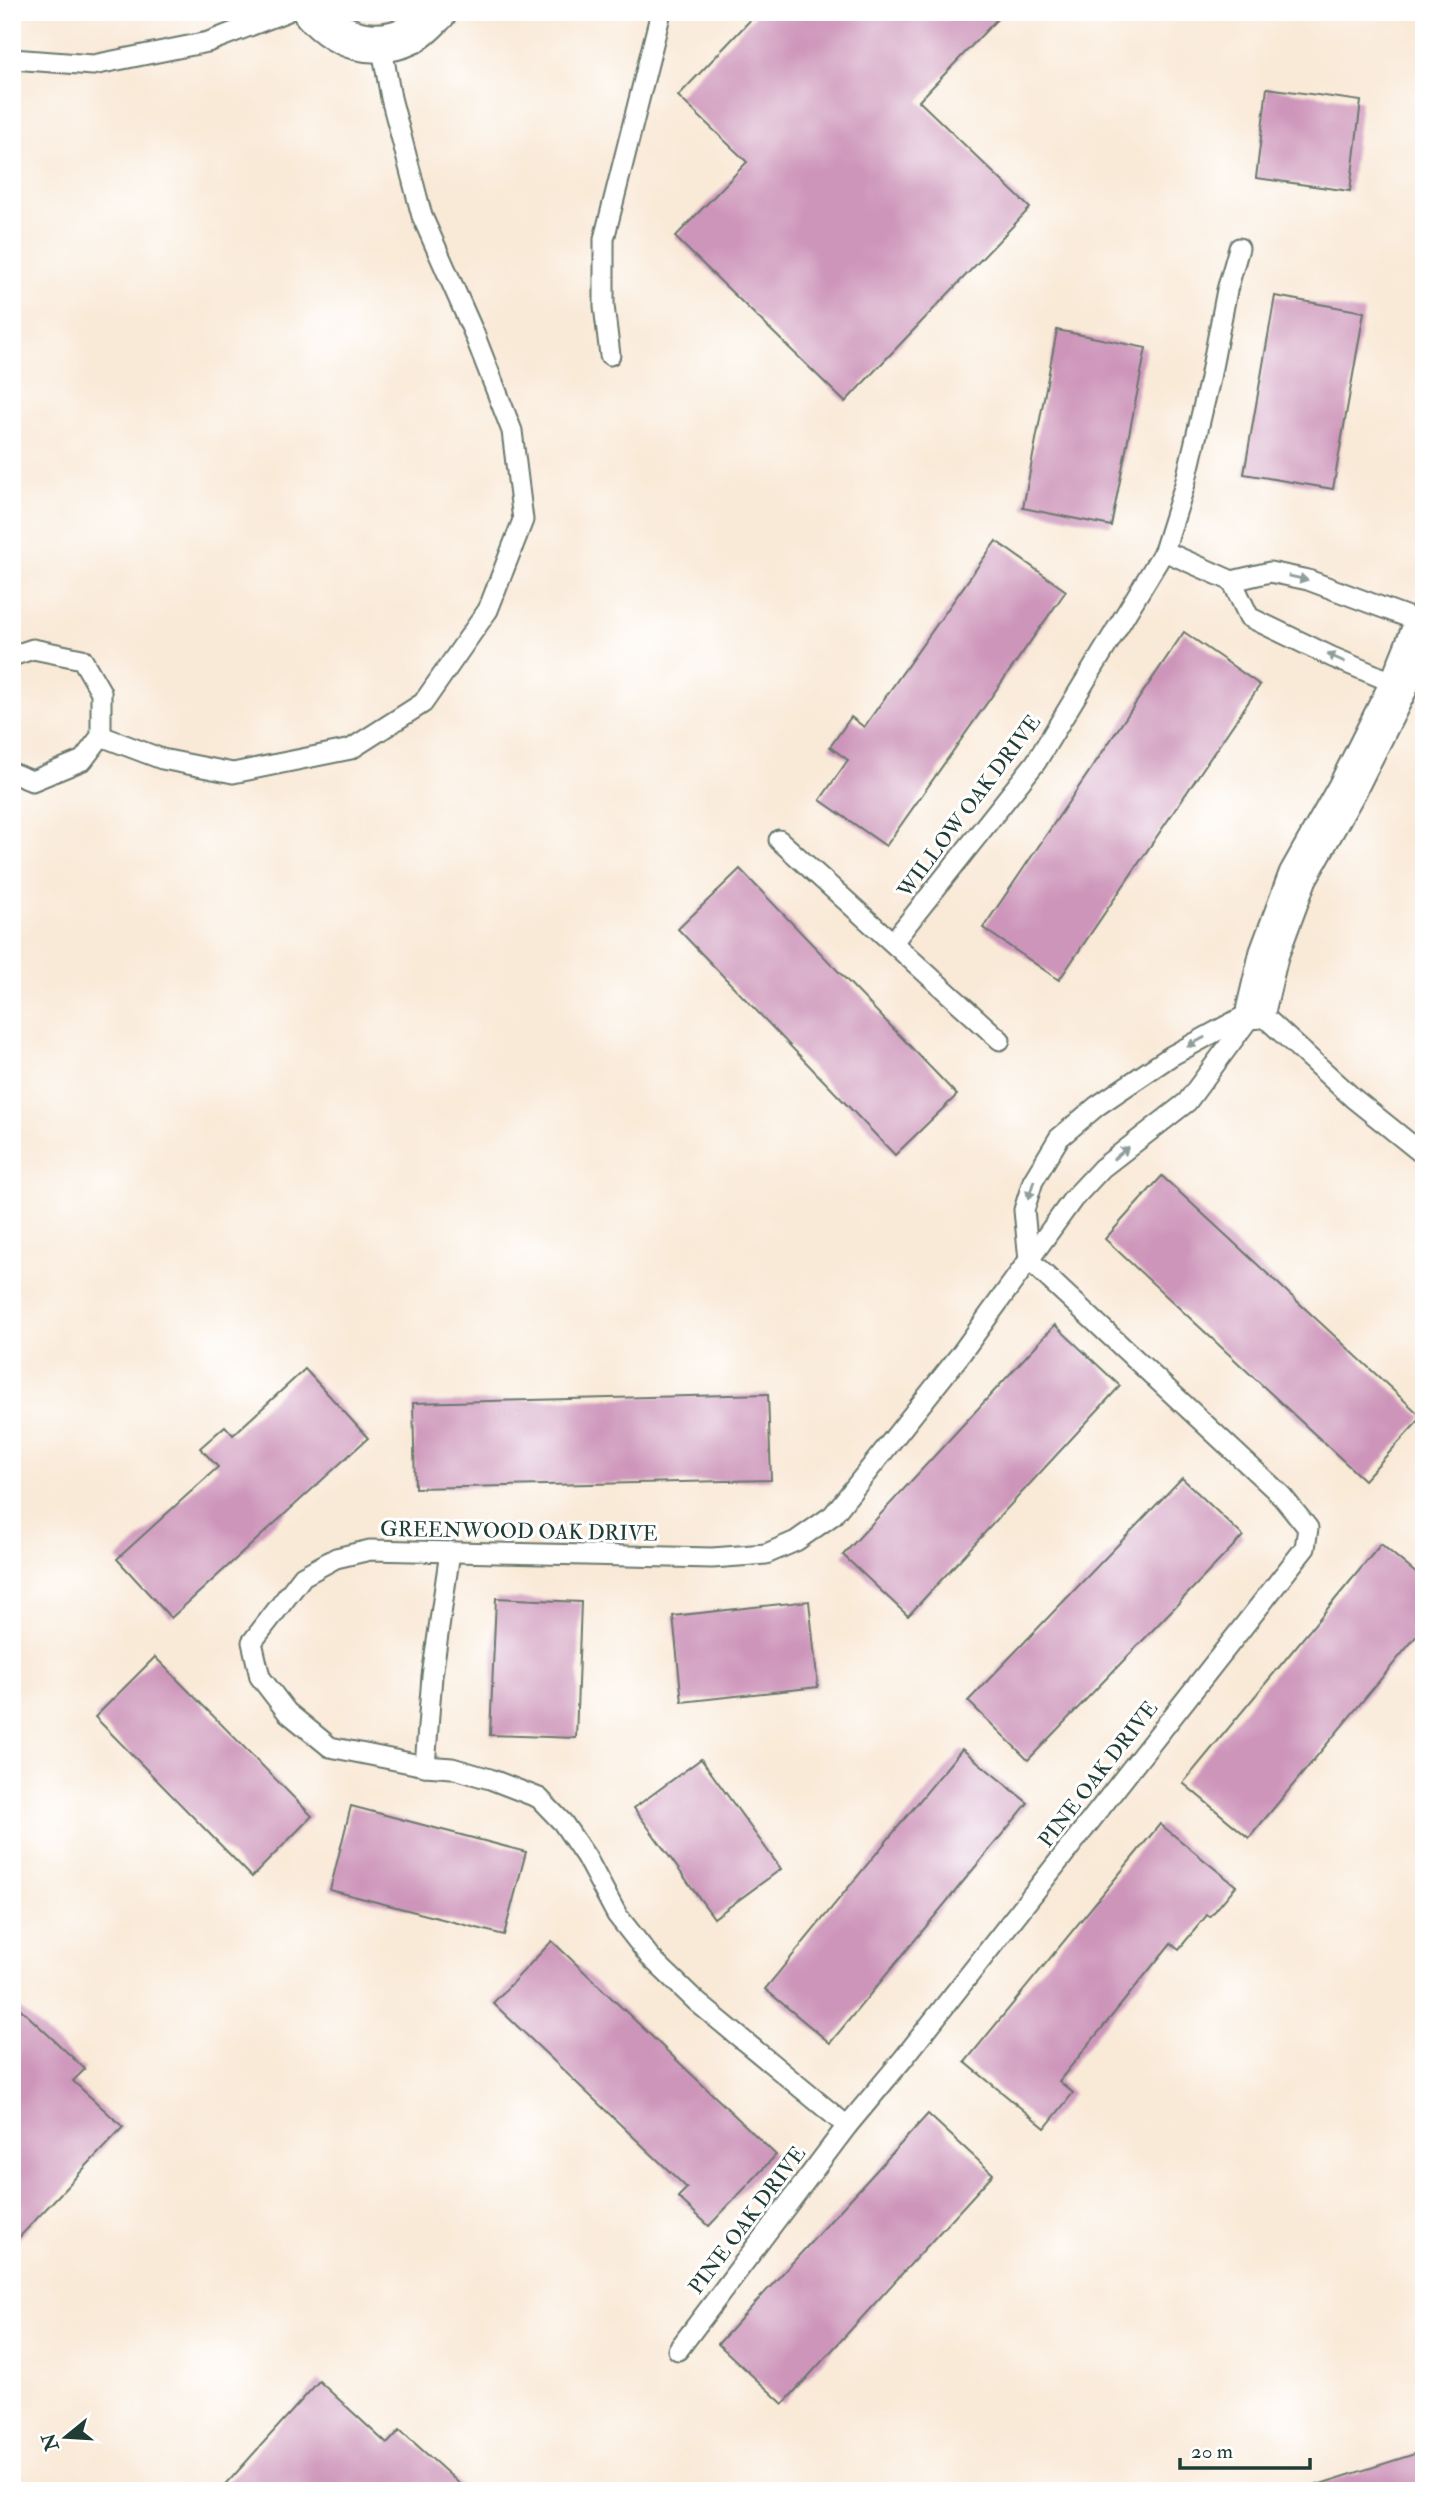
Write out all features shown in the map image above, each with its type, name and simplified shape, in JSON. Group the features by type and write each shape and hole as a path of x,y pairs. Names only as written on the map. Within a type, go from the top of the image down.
{"street":[{"path":"313,12 326,26 351,40 381,43 413,33 437,12"},
{"path":"1256,1009 1269,954 1298,876 1347,789 1399,685 1424,623"}],"lane":[{"path":"12,59 93,65 208,42 286,12"},
{"path":"610,355 604,306 604,239 661,12"},
{"path":"101,736 162,759 233,774 351,749 424,703 492,601 523,520 512,431 473,331 422,216 391,98 381,43"},
{"name":"WILLOW OAK DRIVE","path":"894,942 1037,762 1164,551 1188,472 1227,290 1239,248"},
{"path":"1164,551 1232,580 1269,572 1308,580 1424,623"},
{"path":"1232,580 1250,617 1332,657 1399,685"},
{"path":"12,656 33,649 82,659 101,692 101,736 83,760 32,781 12,773"},
{"path":"779,840 1000,1040"},
{"path":"1029,1260 1024,1210 1034,1181 1059,1138 1097,1106 1171,1056 1256,1009 1353,1098 1424,1155"},
{"name":"GREENWOOD OAK DRIVE","path":"847,2126 697,2002 650,1957 617,1915 586,1857 563,1822 539,1798 452,1768 425,1766 330,1747 287,1712 260,1677 252,1642 303,1576 336,1558 370,1550 712,1558 766,1554 796,1541 832,1515 960,1355 1073,1199 1102,1168 1187,1102 1256,1009"},
{"name":"PINE OAK DRIVE","path":"678,2350 847,2126 903,2059 1305,1548 1308,1528 1282,1496 1029,1260"},
{"path":"425,1766 432,1676 450,1552"}],"building":[{"path":"758,12 996,12 1000,16 919,101 1030,208 845,402 675,237 747,162 678,96"},
{"path":"1267,88 1361,101 1350,191 1256,178"},
{"path":"1275,296 1364,312 1333,489 1244,474"},
{"path":"1057,330 1146,348 1111,526 1023,508"},
{"path":"996,541 1066,591 886,846 820,800 848,760 830,747 851,717 864,727"},
{"path":"1184,632 1260,685 1059,980 983,928"},
{"path":"740,869 957,1095 895,1155 678,929"},
{"path":"1162,1176 1422,1417 1364,1480 1105,1239"},
{"path":"1055,1325 1120,1386 908,1616 843,1555"},
{"path":"305,1369 368,1438 171,1618 117,1559 218,1467 200,1448 225,1426 233,1435"},
{"path":"768,1394 771,1480 415,1488 413,1403"},
{"path":"1182,1478 1243,1536 1028,1760 968,1701"},
{"path":"1381,1544 1424,1580 1424,1627 1249,1838 1183,1783"},
{"path":"496,1598 581,1602 576,1738 490,1735"},
{"path":"809,1601 818,1687 682,1702 673,1616"},
{"path":"155,1657 312,1816 252,1877 95,1717"},
{"path":"962,1749 1028,1803 830,2043 765,1989"},
{"path":"701,1759 781,1869 714,1918 634,1808"},
{"path":"351,1806 526,1852 504,1935 330,1890"},
{"path":"1160,1824 1236,1886 1179,1949 1171,1943 1059,2081 1073,2093 1045,2128 965,2062"},
{"path":"552,1941 776,2155 709,2226 678,2197 687,2188 493,2003"},
{"path":"12,2001 85,2069 73,2081 123,2127 12,2245"},
{"path":"928,2114 993,2174 783,2404 718,2344"},
{"path":"319,2381 387,2444 400,2430 461,2485 456,2491 220,2491"},
{"path":"1424,2451 1424,2491 1301,2491 1301,2490"}]}
